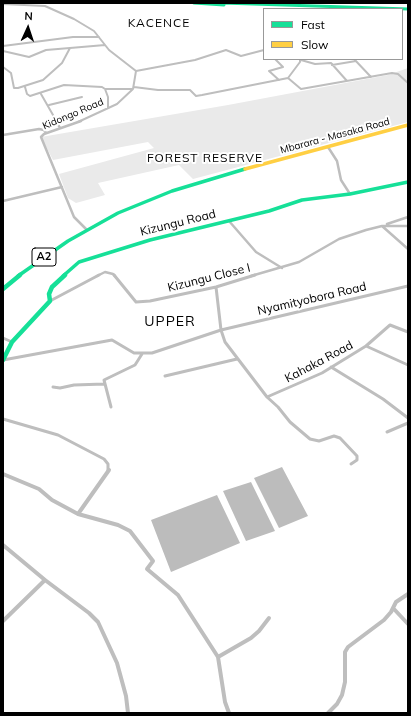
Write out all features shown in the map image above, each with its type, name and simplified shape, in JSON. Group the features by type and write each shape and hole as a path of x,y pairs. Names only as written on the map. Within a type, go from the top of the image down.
{"main road":[{"path":"194,3 319,8"},
{"path":"222,3 355,8"},
{"name":"Mbarara - Masaka Road","path":"87,230 118,213 172,191 408,125"},
{"name":"Kizungu Road","path":"3,360 12,342 50,301 49,294 52,287 79,262 150,240 229,221 302,200 350,194 408,182"},
{"name":"A2","path":"3,289 52,251 87,230"}],"street":[{"path":"3,4 52,8 86,26 136,71"},
{"path":"3,46 73,38 99,37"},
{"path":"3,51 29,57 46,50 105,44"},
{"path":"3,67 11,73 14,88 25,87 40,82 59,65 70,48"},
{"path":"136,71 195,60 226,50 241,56 263,50"},
{"path":"276,60 283,67 269,71 279,80"},
{"path":"25,87 28,96 41,94 64,85 102,87 105,89 134,88 190,90 195,95 199,96 288,78 301,60 315,64 332,64 355,60 371,77"},
{"path":"332,64 347,81"},
{"path":"134,88 136,71"},
{"path":"288,78 301,89 394,73 408,83"},
{"name":"Kidongo Road","path":"87,230 74,217 42,139 42,135 85,120 125,98 134,88"},
{"path":"105,89 109,100 108,108"},
{"path":"41,94 49,105 60,128"},
{"path":"49,105 82,97"},
{"path":"3,135 39,129 44,130 46,133"},
{"path":"328,147 335,157 341,180 350,194"},
{"path":"3,201 62,187"},
{"path":"382,226 408,217"},
{"path":"229,221 256,252 282,268"},
{"path":"382,226 408,226"},
{"path":"382,226 408,249"},
{"name":"Kizungu Close I","path":"50,301 105,272 112,274 136,302 150,301 216,288 282,268 311,256 339,239 382,226"},
{"name":"Nyamityobora Road","path":"142,354 170,348 221,330 408,286"},
{"path":"216,288 221,330 225,342 237,359 267,397 278,407 290,422 310,439 319,441 334,436 340,438 357,456 357,460 350,464"},
{"path":"366,346 390,325 408,332"},
{"path":"3,338 12,342"},
{"path":"3,360 73,346 116,341 134,353 142,354 135,365 104,380 111,407"},
{"name":"Kahaka Road","path":"267,397 303,382 366,346 408,365"},
{"path":"165,376 237,359"},
{"path":"331,367 383,399 408,418"},
{"path":"52,387 60,388 74,385 104,384"},
{"path":"3,419 58,435 104,460 108,464 109,469 105,476 78,514"},
{"path":"387,432 408,423"},
{"path":"3,474 39,489 52,500 78,514 118,525 130,531 153,561 147,569 178,595 218,657 225,702 229,713"},
{"path":"3,545 45,580 89,612 103,630 117,663 126,696 128,713"},
{"path":"3,621 45,580"},
{"path":"328,713 337,704 342,695 345,682 345,652 348,647 384,620 396,602 408,594"},
{"path":"393,608 408,624"},
{"path":"218,657 251,638 260,631 269,618"}],"shaded area":[{"path":"408,68 408,122 193,179 179,165 98,183 105,195 76,203 68,198 59,174 154,148 148,142 53,160 41,137 228,105 388,75"},
{"path":"282,467 308,516 279,528 254,478"},
{"path":"251,482 275,531 246,541 223,491"},
{"path":"217,495 240,543 171,572 151,520"}],"traffic: fast":[{"path":"194,3 224,5"},
{"path":"222,3 377,8"},
{"path":"403,9 408,9"},
{"path":"3,289 31,266 68,241 118,213 172,191 245,169"},
{"path":"3,360 12,342 50,301 49,294 52,287 79,262 150,240 269,211 302,200 350,194 408,182"}],"traffic: slow":[{"path":"245,169 408,125"}],"district":[{"name":"KACENCE","path":"159,23"},
{"name":"FOREST RESERVE","path":"205,158"},
{"name":"UPPER","path":"170,322"}]}
